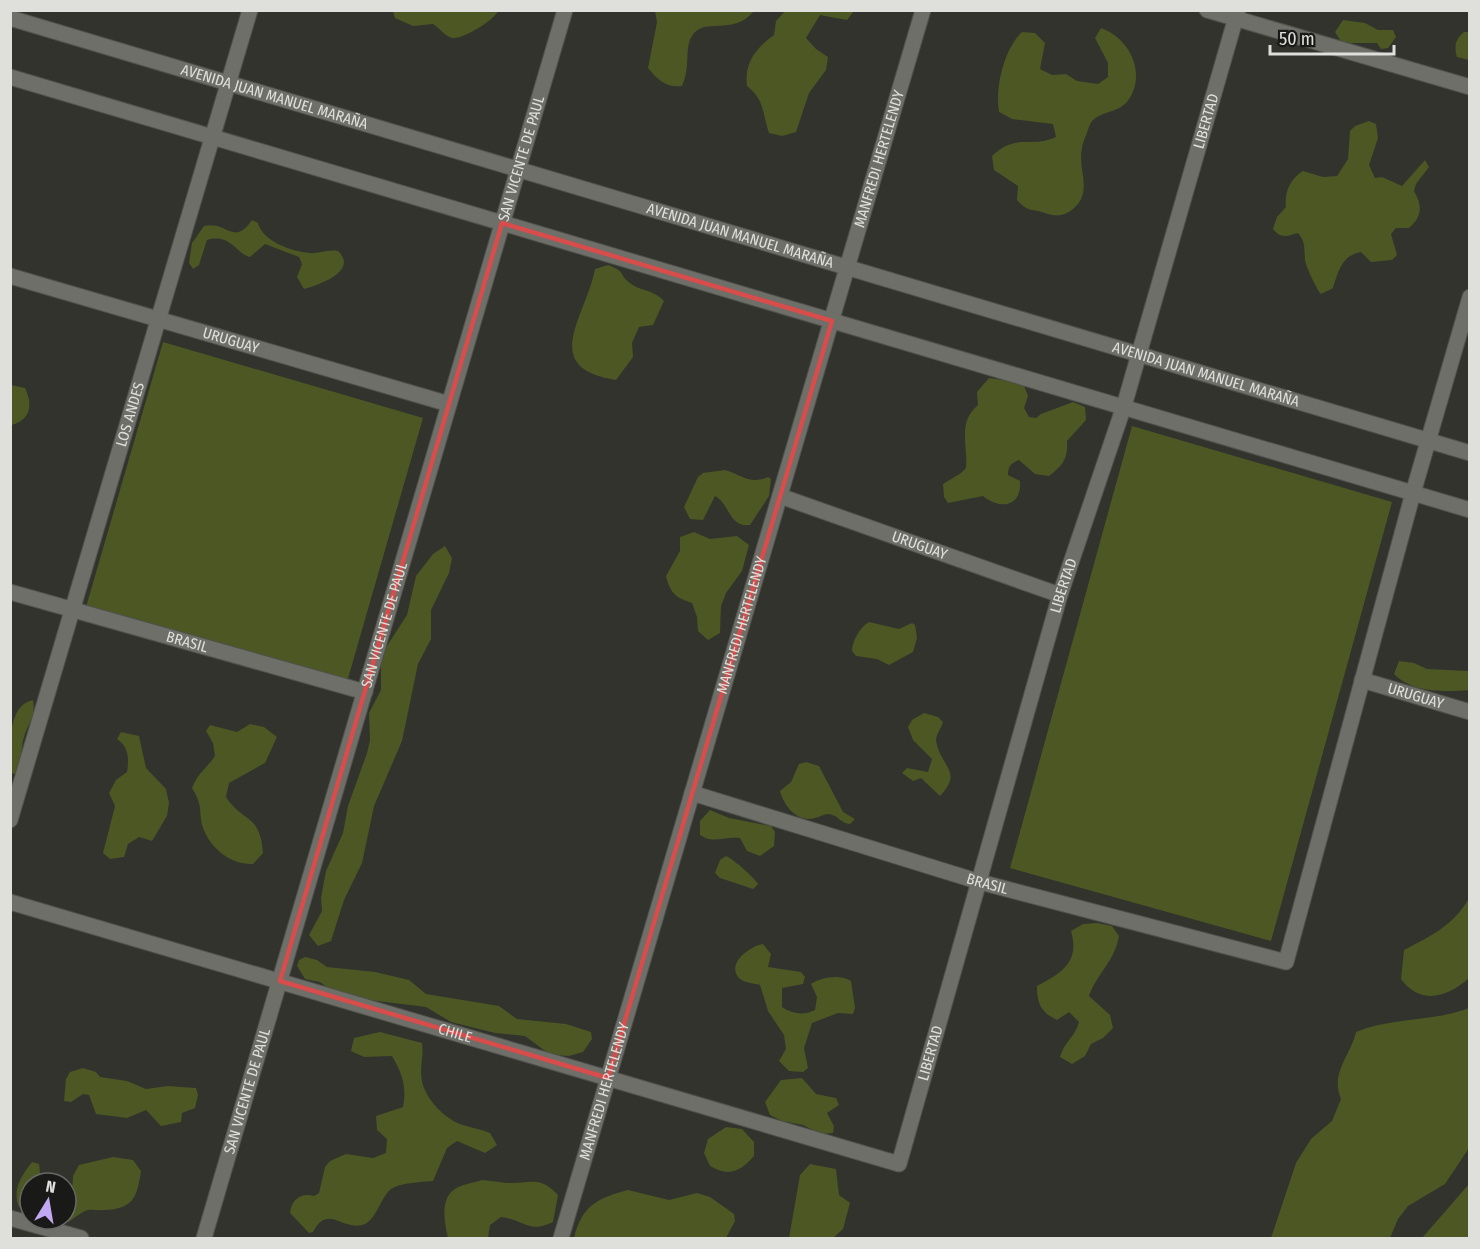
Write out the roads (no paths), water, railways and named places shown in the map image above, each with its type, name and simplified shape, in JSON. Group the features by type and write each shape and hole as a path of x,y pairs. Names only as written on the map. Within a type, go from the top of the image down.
{"street":[{"name":"LOS ANDES","path":"10,820 250,10"},
{"name":"SAN VICENTE DE PAUL","path":"204,1239 565,10"},
{"name":"MANFREDI HERTELENDY","path":"561,1239 923,10"},
{"path":"1207,10 1236,15 1470,87"},
{"name":"LIBERTAD","path":"899,1164 1060,595 1124,406 1236,15"},
{"name":"AVENIDA JUAN MANUEL MARAÑA","path":"10,18 1470,453"},
{"path":"10,77 1470,510"},
{"name":"URUGUAY","path":"10,276 449,404"},
{"path":"1362,680 1470,297"},
{"name":"URUGUAY","path":"780,496 1060,595"},
{"name":"BRASIL","path":"10,592 365,692"},
{"name":"URUGUAY","path":"1362,680 1470,712"},
{"name":"BRASIL","path":"692,793 980,882 1286,962 1362,680"},
{"name":"CHILE","path":"10,902 899,1164"},
{"path":"10,1218 81,1239"}]}
